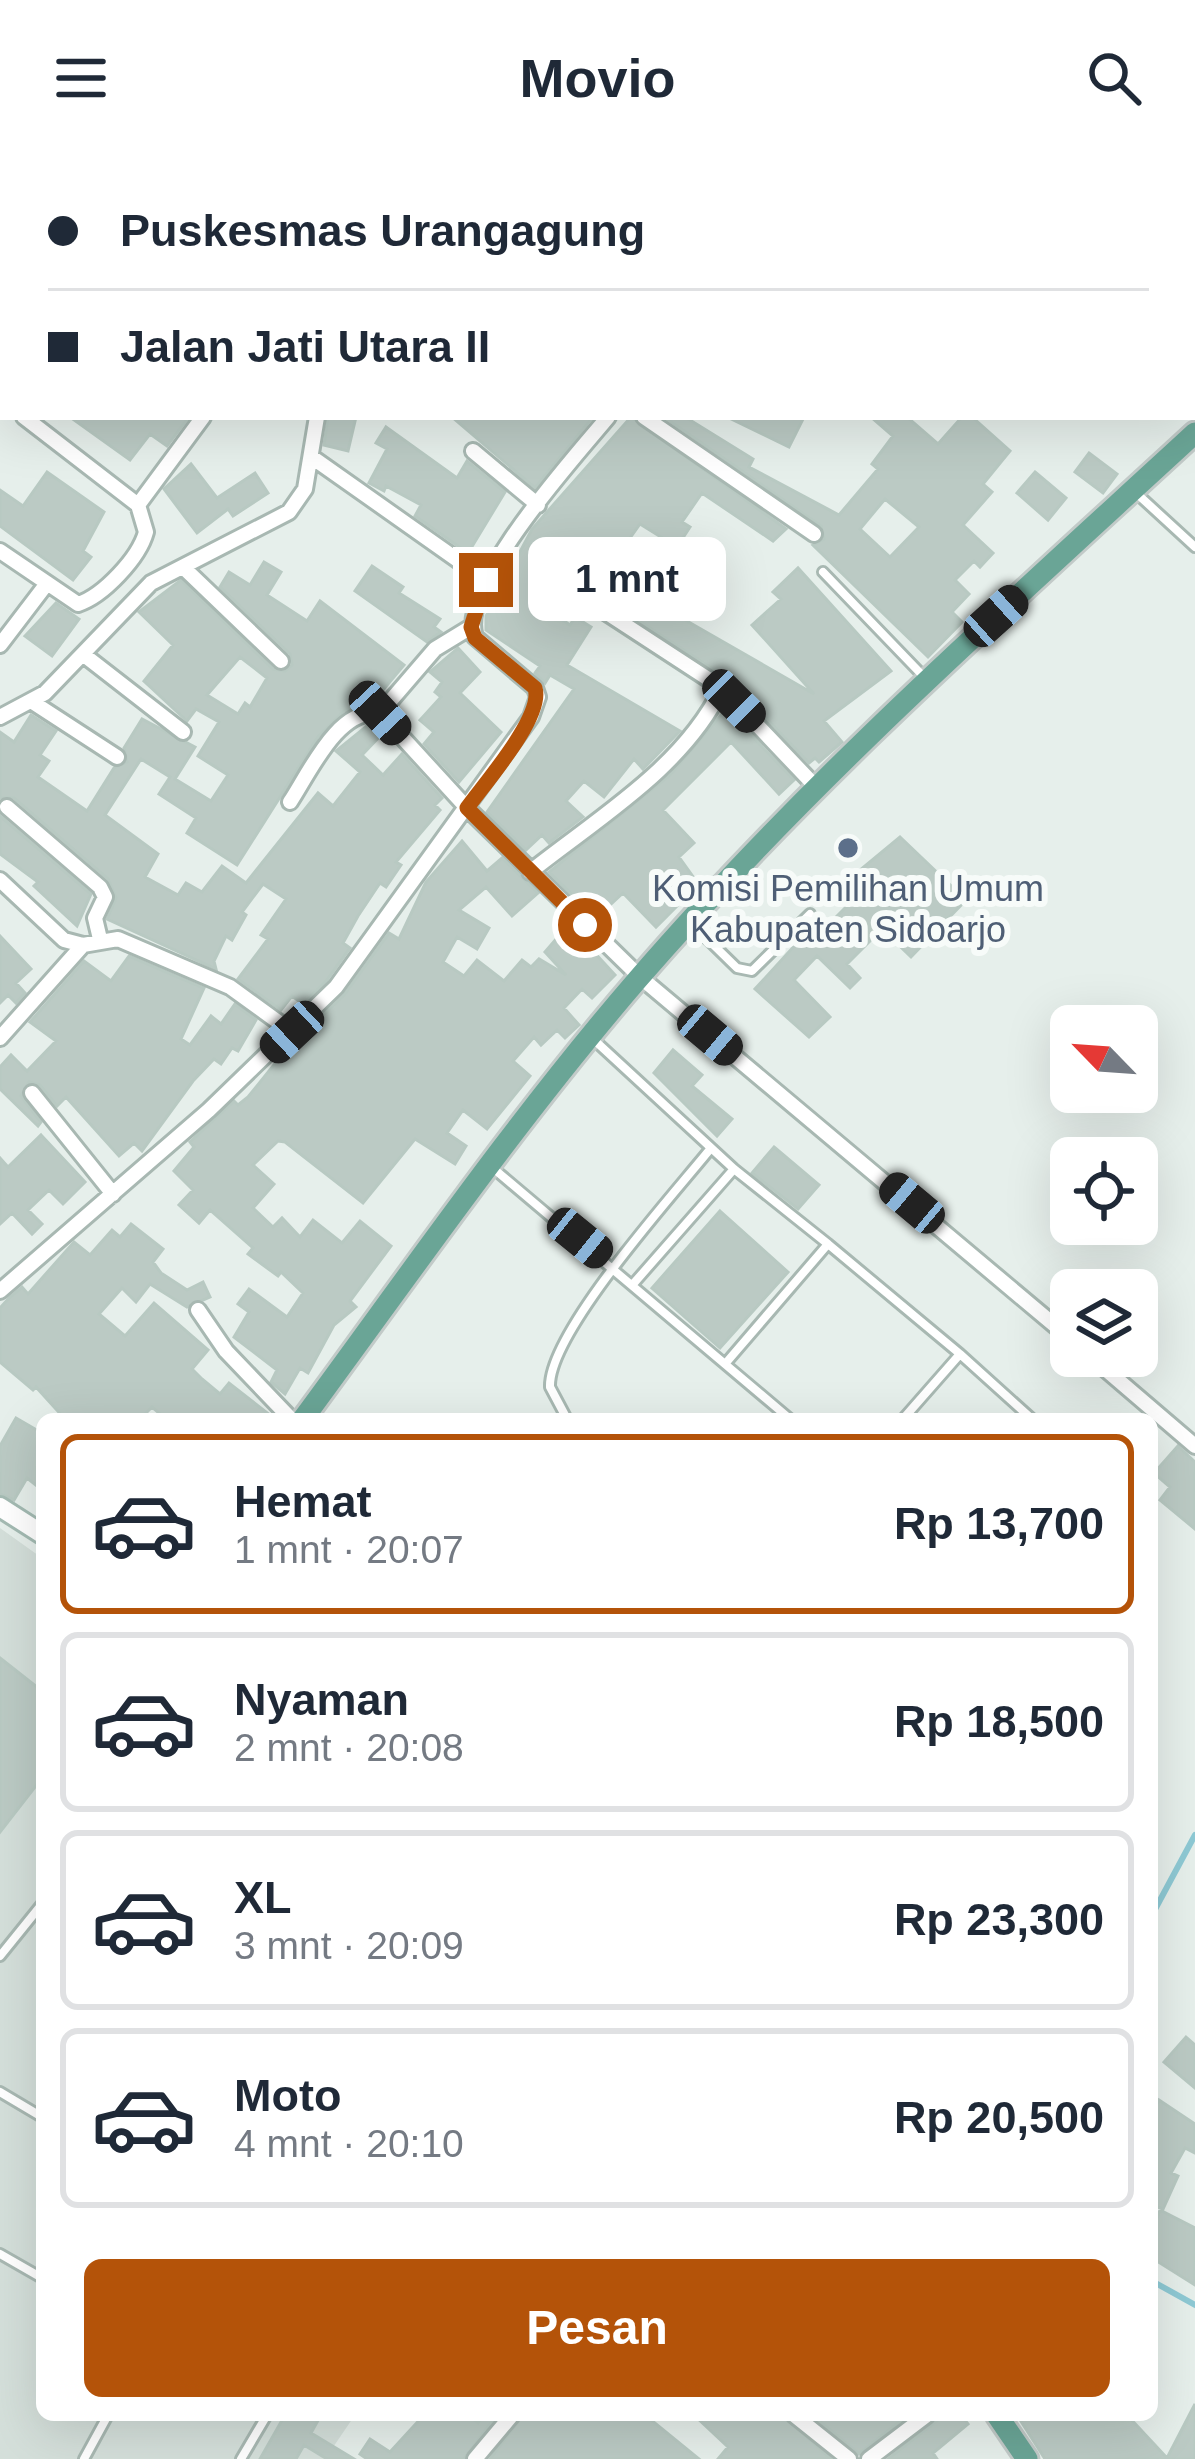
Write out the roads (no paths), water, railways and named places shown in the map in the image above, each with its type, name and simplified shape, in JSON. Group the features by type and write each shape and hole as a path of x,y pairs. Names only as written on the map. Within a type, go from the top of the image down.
{"main road":[{"path":"307,1413 490,1166 640,977 817,788 927,680 1195,433"},
{"path":"0,1507 36,1530"},
{"path":"1001,2421 1027,2459"}],"street":[{"path":"0,551 45,586 78,604 98,593 143,543 146,532 138,505 28,420"},
{"path":"138,505 201,420"},
{"path":"0,717 34,703 140,591 290,512 305,489 317,420"},
{"path":"380,713 435,650 471,627 486,580 606,420"},
{"path":"648,420 814,534"},
{"path":"473,452 538,505"},
{"path":"313,458 486,580"},
{"path":"185,569 281,661"},
{"path":"0,645 45,586"},
{"path":"584,598 722,688 817,788"},
{"path":"0,1291 292,1032 352,970 467,808 531,717 538,697 535,688 481,644 471,627"},
{"path":"84,655 183,732"},
{"path":"530,872 679,751 703,724 722,688"},
{"path":"34,703 117,757"},
{"path":"290,802 344,725 360,713 380,713 530,872 640,977 1050,1321"},
{"path":"7,807 100,887 105,897 95,918 100,939"},
{"path":"0,880 64,940 83,945"},
{"path":"0,1038 83,945 100,939 118,939 230,987 292,1032"},
{"path":"32,1093 113,1195"},
{"path":"198,1310 226,1352 285,1413"},
{"path":"1114,1377 1156,1413"},
{"path":"1158,1414 1195,1446"},
{"path":"475,2459 507,2421"},
{"path":"802,2421 849,2459"},
{"path":"869,2459 919,2421"}],"lane":[{"path":"1133,490 1195,547"},
{"path":"823,572 927,680"},
{"path":"690,922 737,968 752,970 810,914"},
{"path":"590,1037 734,1169 1025,1413"},
{"path":"563,1413 555,1401 550,1374 615,1266 711,1148"},
{"path":"490,1166 634,1282 783,1413"},
{"path":"634,1282 734,1169"},
{"path":"725,1364 828,1244"},
{"path":"908,1413 960,1354"},
{"path":"0,1956 36,1911"},
{"path":"0,2092 36,2113"},
{"path":"0,2254 36,2275"},
{"path":"84,2459 105,2421"},
{"path":"241,2459 263,2421"}],"waterway":[{"path":"1158,1904 1195,1835"},
{"path":"1158,2284 1195,2305"}],"place":[{"name":"Komisi Pemilihan Umum Kabupaten Sidoarjo","path":"848,848"}]}
